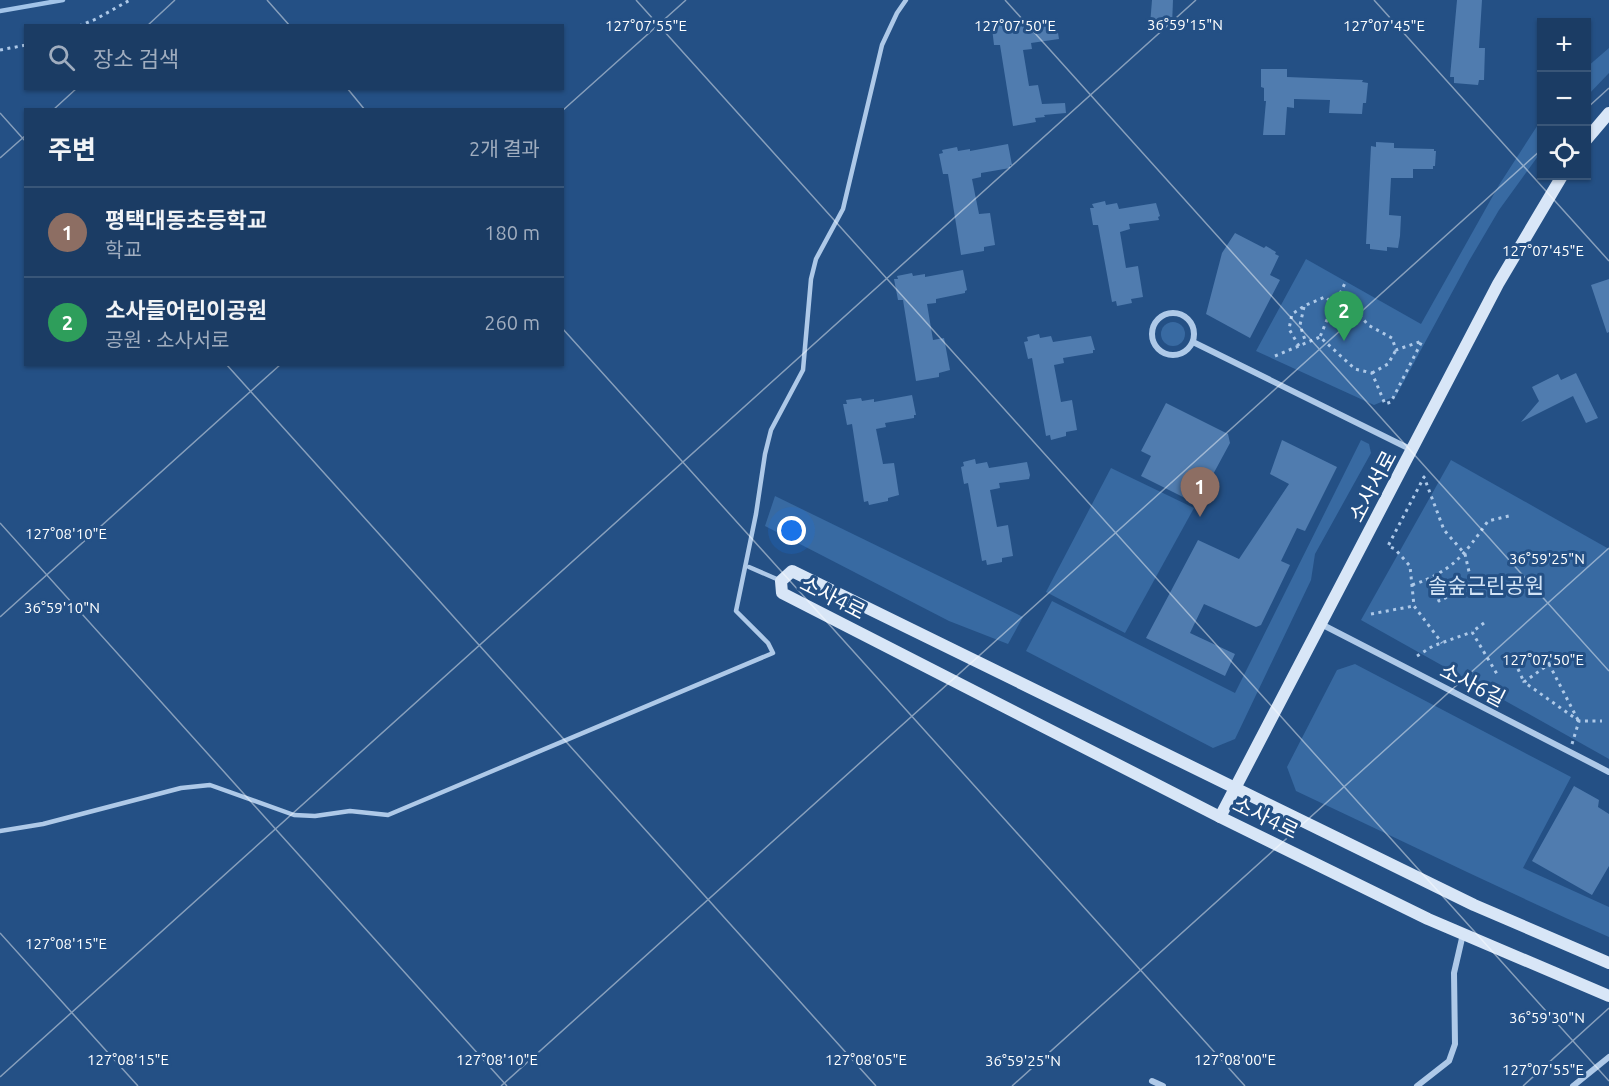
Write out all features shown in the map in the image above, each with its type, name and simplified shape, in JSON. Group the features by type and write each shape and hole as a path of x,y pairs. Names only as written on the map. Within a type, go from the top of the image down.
{"main road":[{"path":"1591,135 1609,113"},
{"name":"소사서로","path":"1220,817 1498,284 1560,180"},
{"name":"소사4로","path":"1609,963 1474,905 792,571 781,581 782,593 1220,817 1428,919 1609,996"}],"street":[{"path":"1167,314 1181,314 1192,322 1195,336 1193,342 1178,355 1164,353 1154,343 1153,329 1156,322 1167,314"},
{"path":"1193,342 1412,450"},
{"name":"소사6길","path":"1321,624 1609,772"},
{"path":"1417,1086 1449,1061 1455,1044 1454,973 1463,934"},
{"path":"1573,1086 1609,1057"},
{"path":"1152,1081 1162,1086"}],"lane":[{"path":"0,831 44,824 181,788 210,785 294,815 315,816 350,811 388,815 774,653 768,643 736,611 756,514 765,454 771,430 803,370 811,279 816,259 843,209 882,45 897,13 906,0"},
{"path":"749,567 781,581"}],"path":[{"path":"84,24 130,0"},
{"path":"0,50 24,45"},
{"path":"1275,356 1320,337 1345,283"},
{"path":"1299,346 1289,329 1293,314 1304,306 1325,297 1335,305 1354,308 1368,325 1392,338 1396,350"},
{"path":"1304,306 1300,325 1306,343"},
{"path":"1320,337 1355,369 1372,373 1388,364 1396,350 1422,341 1391,402 1385,404 1372,373"},
{"path":"1431,578 1439,601 1472,585 1465,554 1444,530 1424,477 1388,546 1395,549 1410,566 1414,606 1442,643"},
{"path":"1412,585 1431,578 1465,554 1488,521 1513,515"},
{"path":"1371,614 1414,606"},
{"path":"1417,656 1442,643 1472,632 1484,623"},
{"path":"1472,632 1497,674"},
{"path":"1546,655 1579,721 1571,746"},
{"path":"1524,682 1549,664"},
{"path":"1518,669 1524,682 1579,721 1602,721"}],"green space":[{"path":"1609,48 1609,73 1591,92 1591,72 1591,64"},
{"path":"1537,126 1537,158 1499,210 1396,396 1374,405 1256,351 1306,259 1421,324 1499,185"},
{"path":"1173,322 1178,323 1184,329 1184,339 1178,345 1173,346 1168,345 1162,339 1161,334 1162,329 1168,323"},
{"path":"1361,440 1369,444 1371,453 1315,554 1311,580 1235,739 1213,748 1026,651 1052,601 1235,693"},
{"name":"솔숲근린공원","path":"1451,460 1609,549 1609,759 1361,620"},
{"path":"1111,468 1194,508 1125,633 1046,592"},
{"path":"775,496 1023,617 1008,644 949,621 765,526"},
{"path":"1355,664 1571,777 1523,868 1609,907 1609,937 1296,791 1287,767 1337,670"}],"building":[{"path":"1152,0 1173,0 1172,25 1150,25"},
{"path":"1457,0 1482,0 1479,48 1485,48 1484,80 1479,80 1478,85 1454,83 1454,77 1450,77"},
{"path":"1056,20 1059,39 1031,43 1032,49 1023,50 1029,86 1038,85 1042,104 1065,103 1066,113 1044,115 1045,117 1035,118 1036,122 1013,126 1000,45 994,45 992,28 996,27 996,23 1009,21 1009,23 1017,22 1018,25"},
{"path":"1261,69 1287,69 1287,77 1363,80 1362,82 1368,83 1366,103 1363,103 1362,114 1329,113 1330,100 1294,99 1294,108 1287,107 1285,135 1263,135 1266,101 1264,101 1264,88 1261,87"},
{"path":"1376,142 1394,143 1394,148 1434,149 1436,151 1433,169 1413,169 1413,178 1391,178 1389,215 1401,216 1400,236 1398,248 1387,247 1387,251 1370,249 1370,244 1366,244 1371,146 1376,147"},
{"path":"1008,144 1012,165 1010,168 981,173 981,177 972,179 979,214 990,213 995,245 984,247 984,251 961,255 948,174 943,174 939,154 943,153 942,150 957,147 958,151 970,149 970,151"},
{"path":"1105,201 1106,205 1117,203 1119,209 1156,203 1160,216 1159,220 1129,224 1130,229 1120,232 1126,268 1138,266 1143,297 1131,299 1132,303 1117,306 1116,301 1112,302 1098,225 1093,225 1090,208 1094,208 1092,204"},
{"path":"1235,233 1264,248 1266,246 1279,256 1270,275 1280,280 1250,338 1206,314 1222,253"},
{"path":"963,270 967,290 965,293 936,299 936,303 927,304 933,340 944,338 950,370 939,373 939,377 916,381 903,300 898,300 894,279 898,279 897,276 912,273 913,276 925,274 925,277"},
{"path":"1609,279 1609,332 1607,333 1591,285"},
{"path":"1039,334 1040,338 1051,336 1053,342 1091,336 1095,350 1093,353 1063,358 1064,363 1054,365 1061,402 1072,400 1077,430 1066,432 1066,436 1051,440 1050,435 1046,436 1032,358 1028,359 1024,342 1028,341 1027,337"},
{"path":"1576,373 1598,418 1586,423 1573,396 1521,422 1539,401 1532,387 1558,374 1561,380"},
{"path":"912,395 916,415 914,418 885,423 886,427 876,429 883,464 894,463 899,495 888,498 888,501 869,505 868,501 864,502 852,424 847,425 843,404 847,404 846,400 861,398 862,401 874,399 874,402"},
{"path":"1166,403 1228,434 1230,443 1197,504 1141,476 1151,456 1141,451"},
{"path":"1282,440 1337,467 1305,531 1297,528 1281,561 1290,565 1261,625 1256,627 1204,604 1190,633 1235,654 1225,676 1146,638 1198,540 1239,559 1289,484 1270,474"},
{"path":"975,459 976,464 987,462 989,468 1027,462 1030,475 1029,479 999,483 1000,488 990,490 997,527 1008,525 1013,556 1002,558 1002,562 987,565 986,560 982,561 968,483 964,484 961,467 964,466 963,462"},
{"path":"1574,786 1599,800 1598,807 1609,814 1609,866 1592,895 1532,861"}],"waterway":[{"path":"0,11 63,0"}],"place":[{"name":"소사들어린이공원","path":"1344,341"},
{"name":"평택대동초등학교","path":"1200,517"}]}
